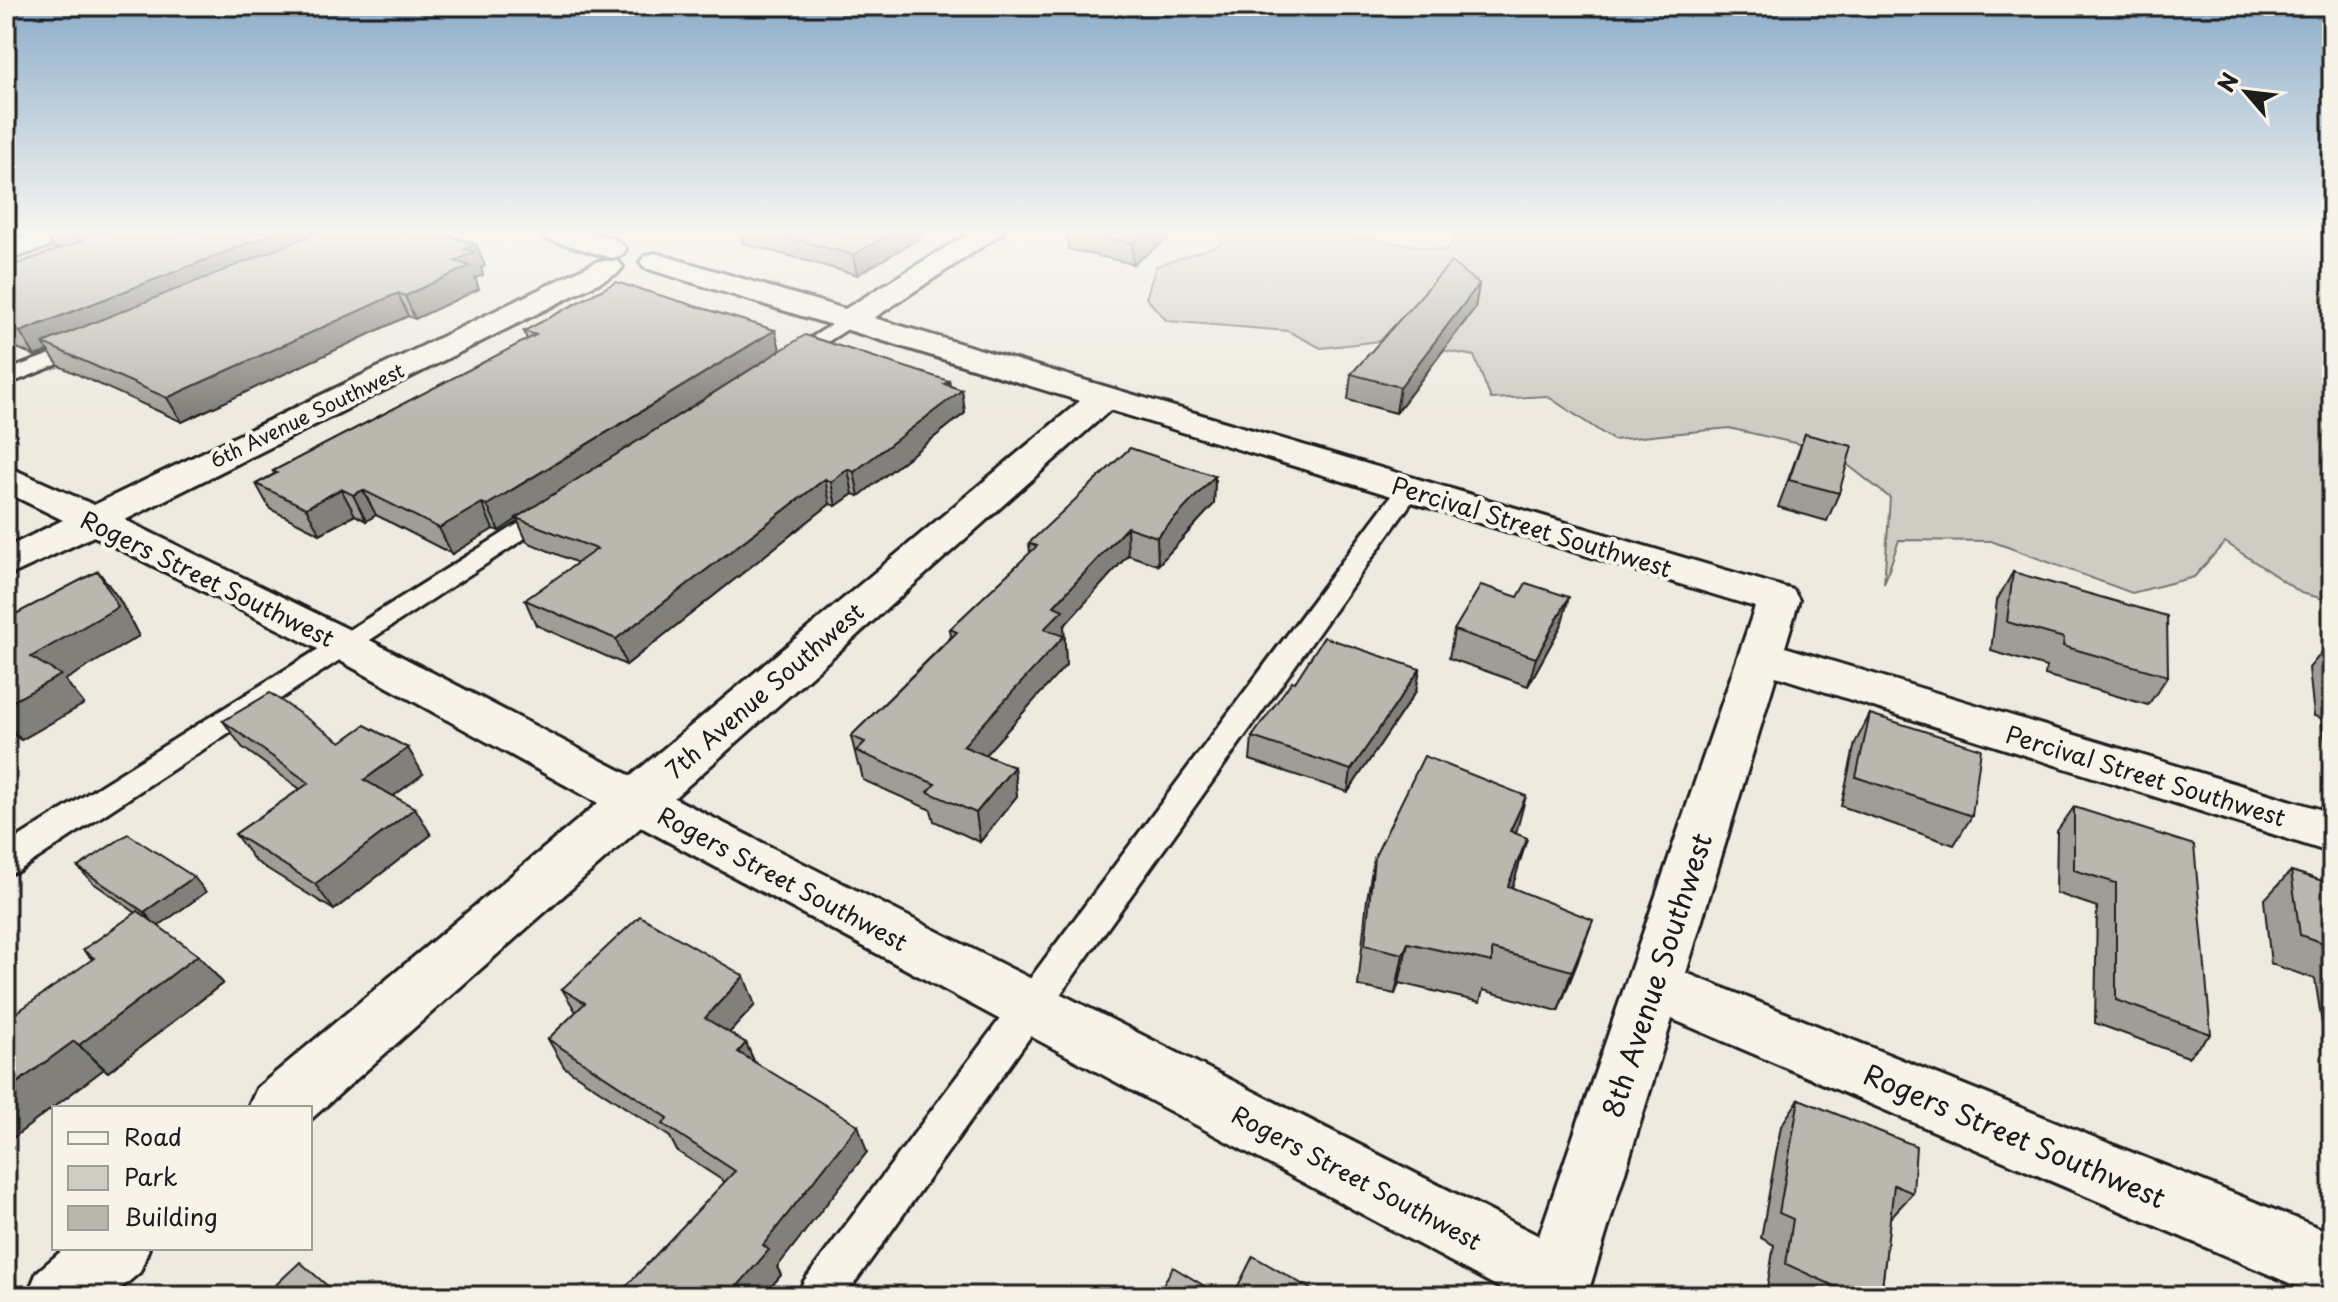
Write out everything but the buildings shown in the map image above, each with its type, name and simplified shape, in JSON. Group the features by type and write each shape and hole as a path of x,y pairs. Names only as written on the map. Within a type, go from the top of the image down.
{"street":[{"name":"6th Avenue Southwest","path":"6,564 542,293"},
{"name":"Percival Street Southwest","path":"776,293 847,321 1778,600 1760,655 2332,833"},
{"path":"847,321 892,293"},
{"name":"7th Avenue Southwest","path":"281,1106 1104,398"},
{"name":"Rogers Street Southwest","path":"6,477 343,644 1555,1289"},
{"name":"8th Avenue Southwest","path":"1555,1289 1760,655"},
{"name":"Rogers Street Southwest","path":"1653,985 2332,1267"},
{"path":"61,1296 114,1250"}],"lane":[{"path":"767,372 847,321"},
{"path":"6,379 106,338"},
{"path":"819,1296 1409,489"},
{"path":"6,862 581,491"}],"green space":[{"path":"1148,293 2332,293 2332,601 2301,593 2225,542 2194,577 2132,593 1991,541 1899,540 1884,584 1890,498 1830,451 1729,428 1613,440 1547,396 1491,399 1474,356 1388,340 1321,348 1288,331 1167,321 1146,298"}]}
